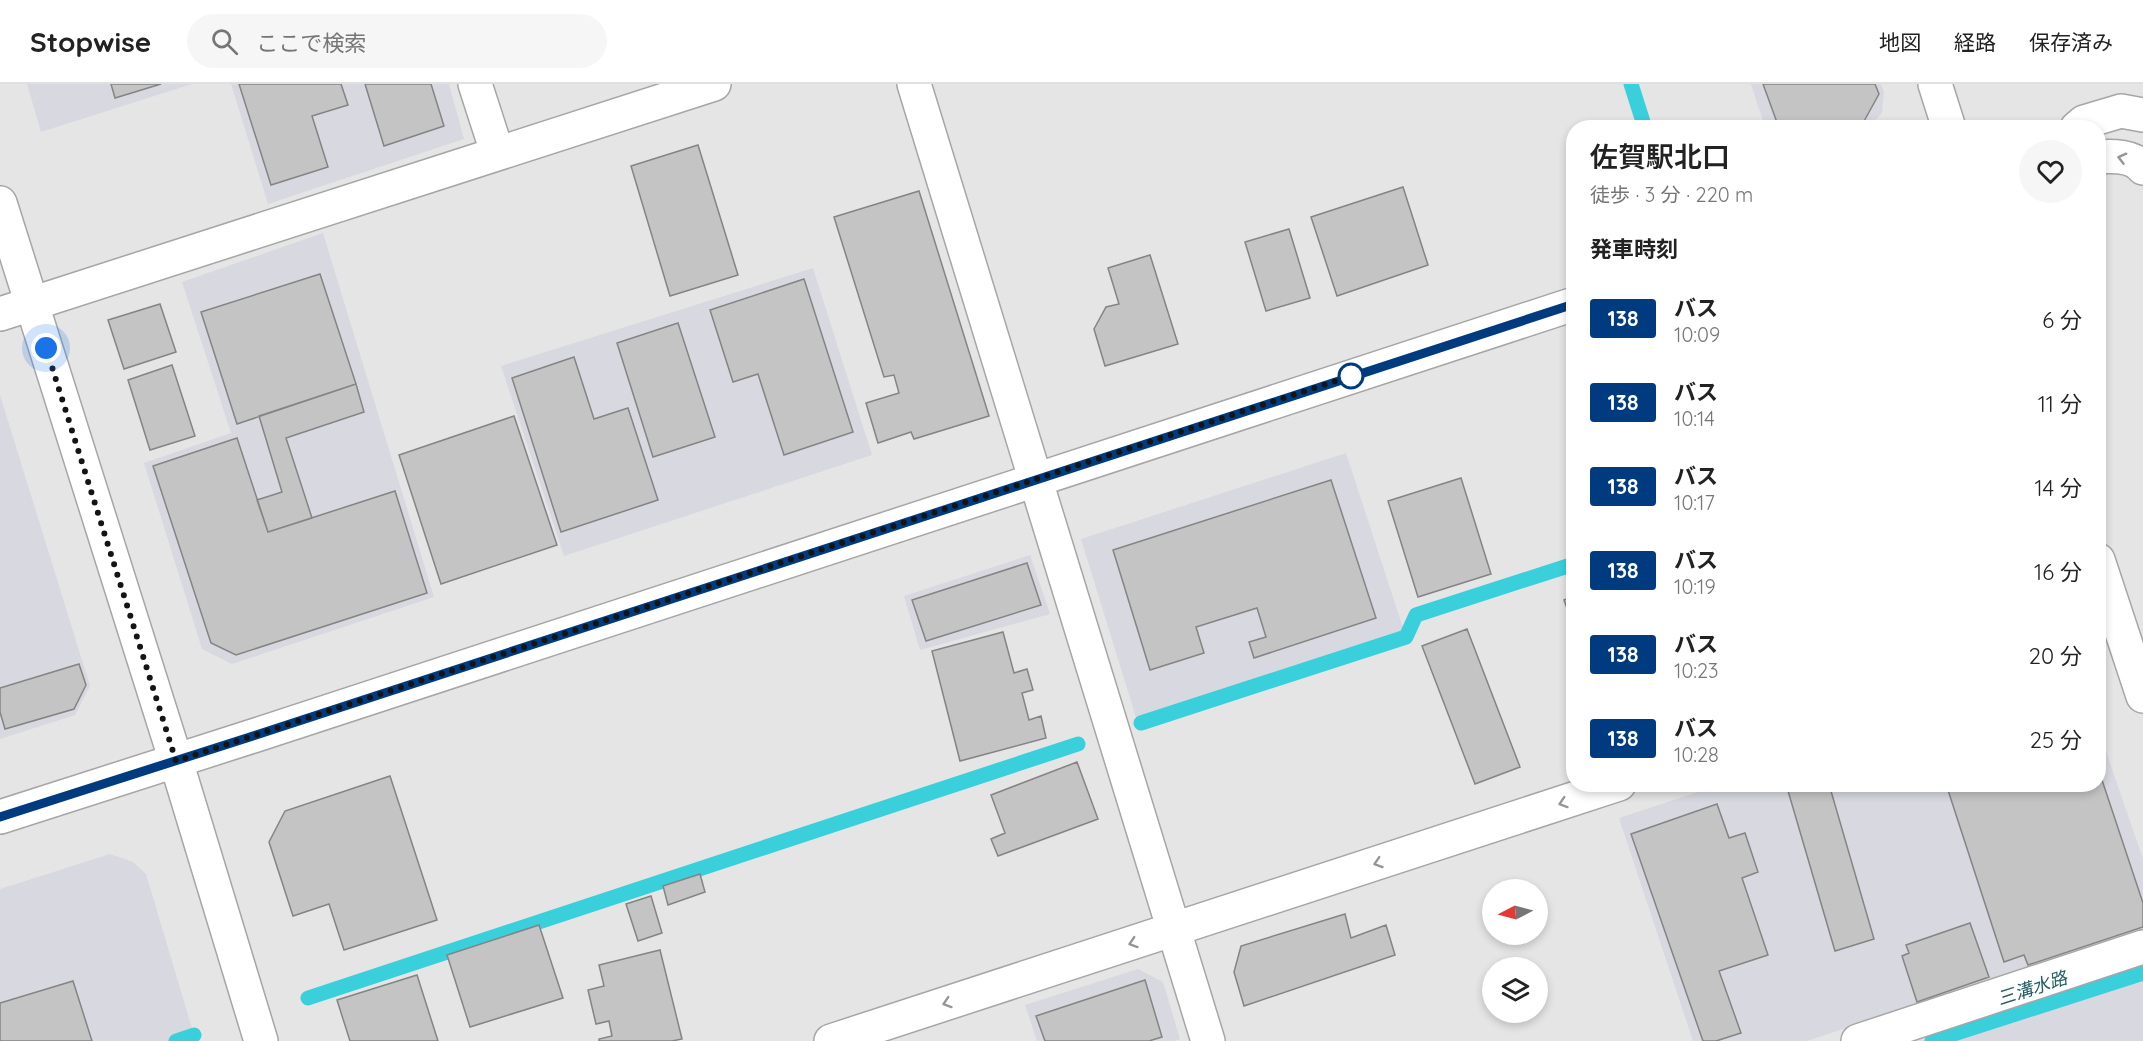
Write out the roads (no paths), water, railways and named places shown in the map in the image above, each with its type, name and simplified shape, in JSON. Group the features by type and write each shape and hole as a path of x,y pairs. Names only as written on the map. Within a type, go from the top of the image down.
{"street":[{"path":"475,84 497,152"},
{"path":"0,314 497,152 714,84"},
{"path":"914,84 1208,1041"},
{"path":"1935,84 1946,120"},
{"path":"2091,120 2121,111 2143,114"},
{"path":"2106,156 2115,155 2140,164 2143,168"},
{"path":"0,202 176,761 261,1041"},
{"path":"0,817 1566,307"},
{"path":"2108,625 2143,696"},
{"path":"831,1041 878,1034 1173,930 1595,792"},
{"path":"1858,1041 2143,947"}],"waterway":[{"path":"1631,84 1642,120"},
{"path":"1141,723 1406,637 1416,615 1566,567"},
{"path":"308,998 1078,744"},
{"name":"三溝水路","path":"1932,1041 2143,973"},
{"path":"176,1041 194,1035"}]}
